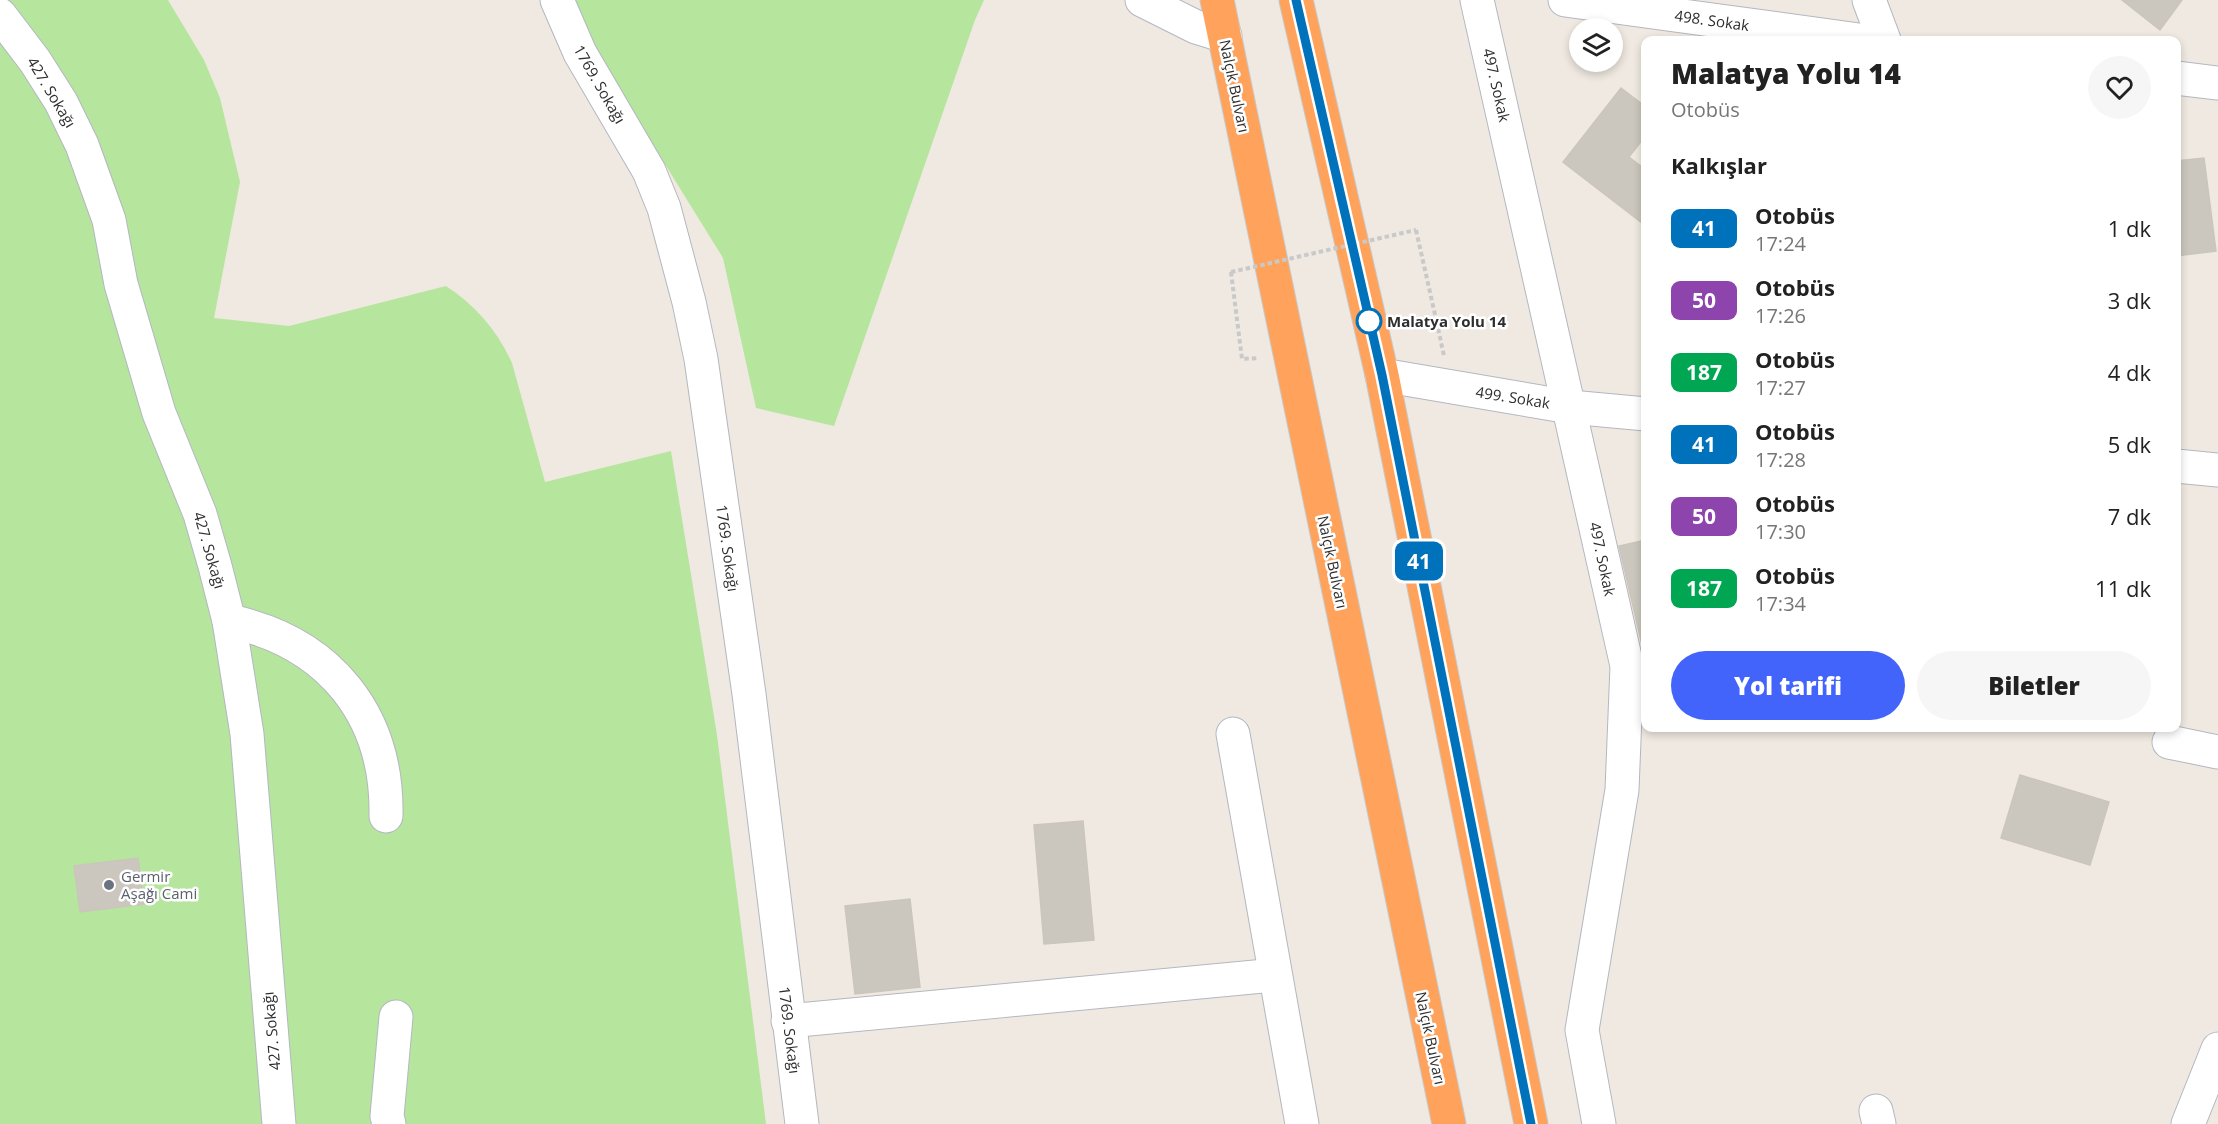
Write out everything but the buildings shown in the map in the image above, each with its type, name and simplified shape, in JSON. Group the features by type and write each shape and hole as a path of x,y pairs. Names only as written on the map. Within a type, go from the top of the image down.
{"highway":[{"name":"Nalçık Bulvarı","path":"1217,0 1449,1124"},
{"path":"1296,0 1382,375 1531,1124"}],"street":[{"name":"1769. Sokağı","path":"556,0 580,53 649,171 664,208 689,302 702,371 749,694 802,1124"},
{"path":"1142,0 1196,27 1225,36"},
{"name":"497. Sokak","path":"1477,0 1627,666 1622,790 1582,1030 1599,1124"},
{"name":"498. Sokak","path":"1564,0 1829,36"},
{"path":"1869,0 1882,36"},
{"name":"427. Sokağı","path":"0,15 35,61 61,102 95,178 109,220 121,284 159,413 200,514 229,621 247,734 279,1124"},
{"path":"2181,79 2218,83"},
{"name":"499. Sokak","path":"1382,375 1570,407 1641,414"},
{"path":"2181,467 2218,471"},
{"path":"229,621 275,634 296,645 316,658 348,689 360,708 378,749 387,794 386,816"},
{"path":"1233,734 1302,1124"},
{"path":"2169,742 2218,752"},
{"path":"788,1021 1275,975"},
{"path":"389,1124 387,1116 396,1017"},
{"path":"2188,1124 2218,1049"}],"path":[{"path":"1242,359 1231,272 1416,230 1450,387"},
{"path":"1370,324 1436,319"}],"green space":[{"path":"0,0 168,0 204,60 220,98 240,182 214,318 289,326 446,286 476,310 506,351 512,363 545,482 671,451 717,735 766,1124 0,1124"},
{"path":"570,0 984,0 975,20 834,426 756,408 723,258 574,17"}],"bus line":[{"name":"41","path":"1296,0 1382,375 1531,1124"}],"place":[{"name":"Malatya Yolu 14","path":"1369,321"},
{"name":"Germir Aşağı Cami","path":"109,885"}]}
